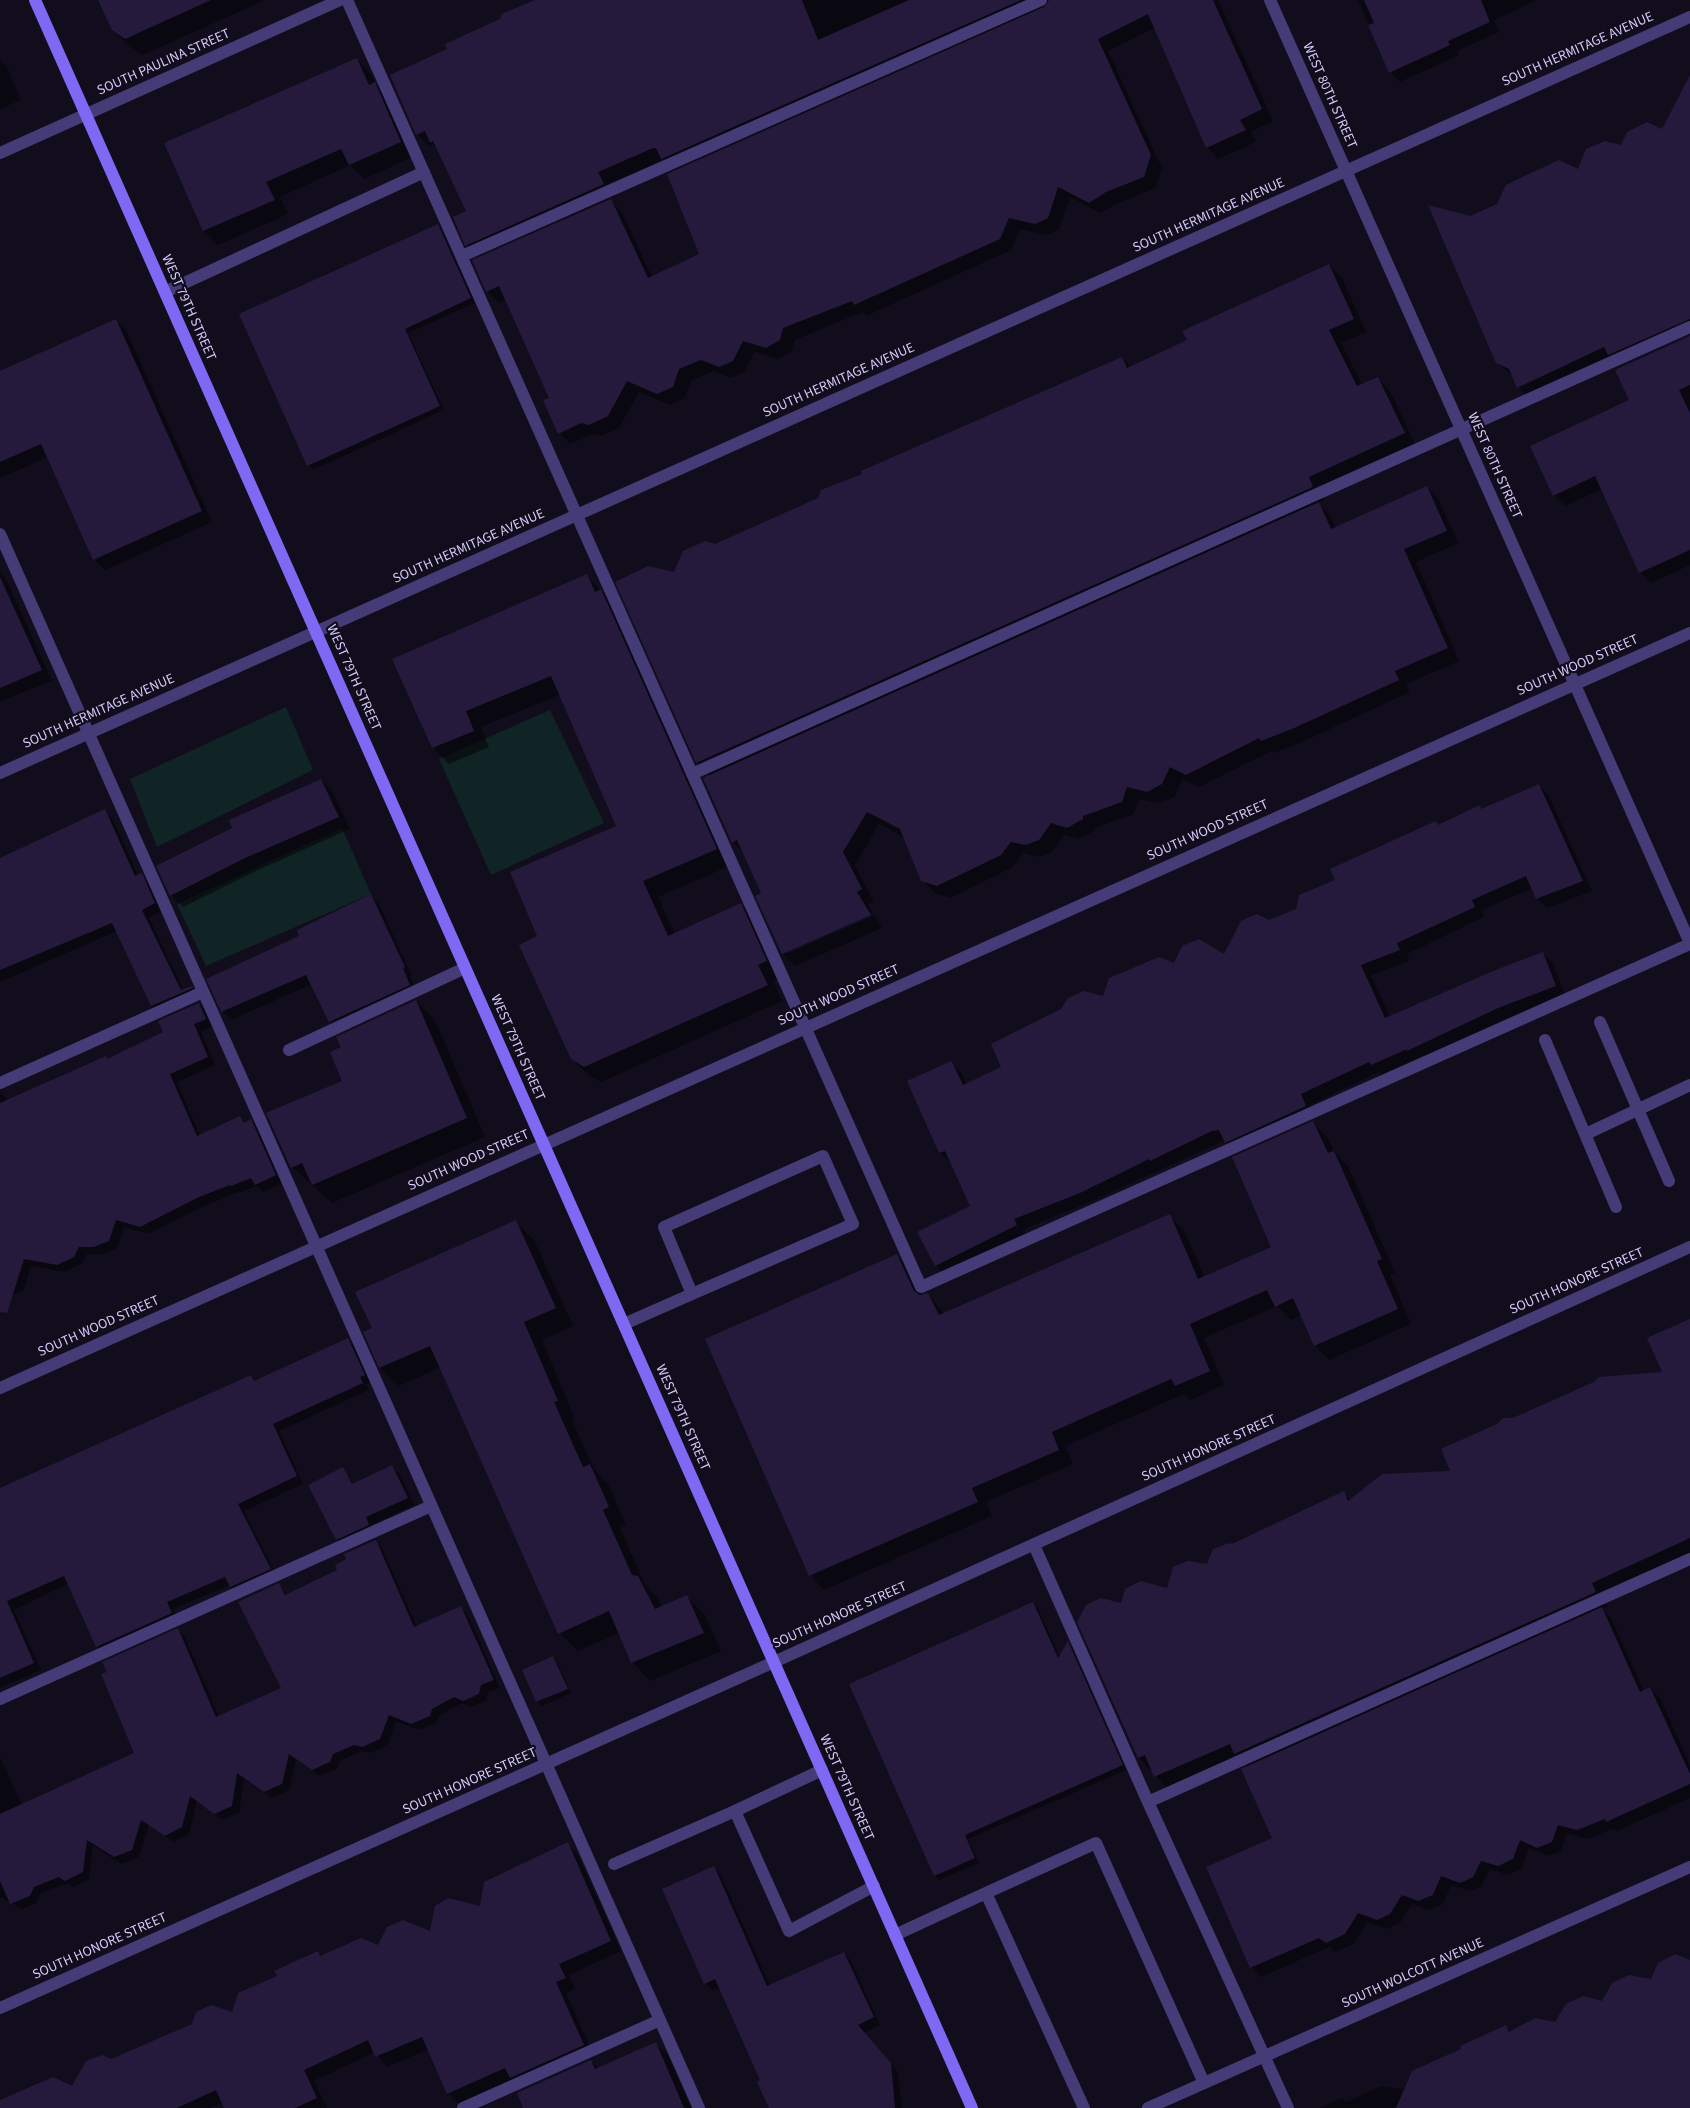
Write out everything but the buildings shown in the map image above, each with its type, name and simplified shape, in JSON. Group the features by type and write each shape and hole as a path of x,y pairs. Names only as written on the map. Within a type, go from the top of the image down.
{"main road":[{"name":"WEST 79TH STREET","path":"35,0 972,2108"}],"street":[{"name":"SOUTH PAULINA STREET","path":"0,153 340,0"},
{"path":"348,0 921,1287 1690,944"},
{"path":"462,256 1041,0"},
{"name":"WEST 80TH STREET","path":"1270,0 1690,944"},
{"name":"SOUTH HERMITAGE AVENUE","path":"0,773 1690,17"},
{"path":"165,292 424,172"},
{"path":"692,774 1690,327"},
{"path":"0,534 430,1506 699,2108"},
{"name":"SOUTH WOOD STREET","path":"0,1388 1690,633"},
{"path":"289,1050 465,968"},
{"path":"0,1083 203,992"},
{"path":"1600,1022 1669,1181"},
{"path":"1545,1040 1616,1207"},
{"path":"1586,1134 1690,1085"},
{"path":"624,1324 853,1224 823,1156 664,1227 692,1294"},
{"name":"SOUTH HONORE STREET","path":"0,2008 774,1662 1690,1247"},
{"path":"0,1699 430,1506"},
{"path":"1034,1544 1148,1802 1288,2108"},
{"path":"1148,1802 1690,1559"},
{"path":"614,1864 735,1811 822,1770"},
{"path":"735,1811 789,1931 874,1886"},
{"path":"895,1935 1096,1843 1204,2083"},
{"name":"SOUTH WOLCOTT AVENUE","path":"1148,2108 1690,1868"},
{"path":"986,1894 1084,2108"},
{"path":"463,2108 660,2020"}],"green space":[{"path":"286,707 313,770 157,847 130,779"},
{"path":"550,710 604,823 491,875 439,759"},
{"path":"342,828 371,894 206,966 177,904"}]}
